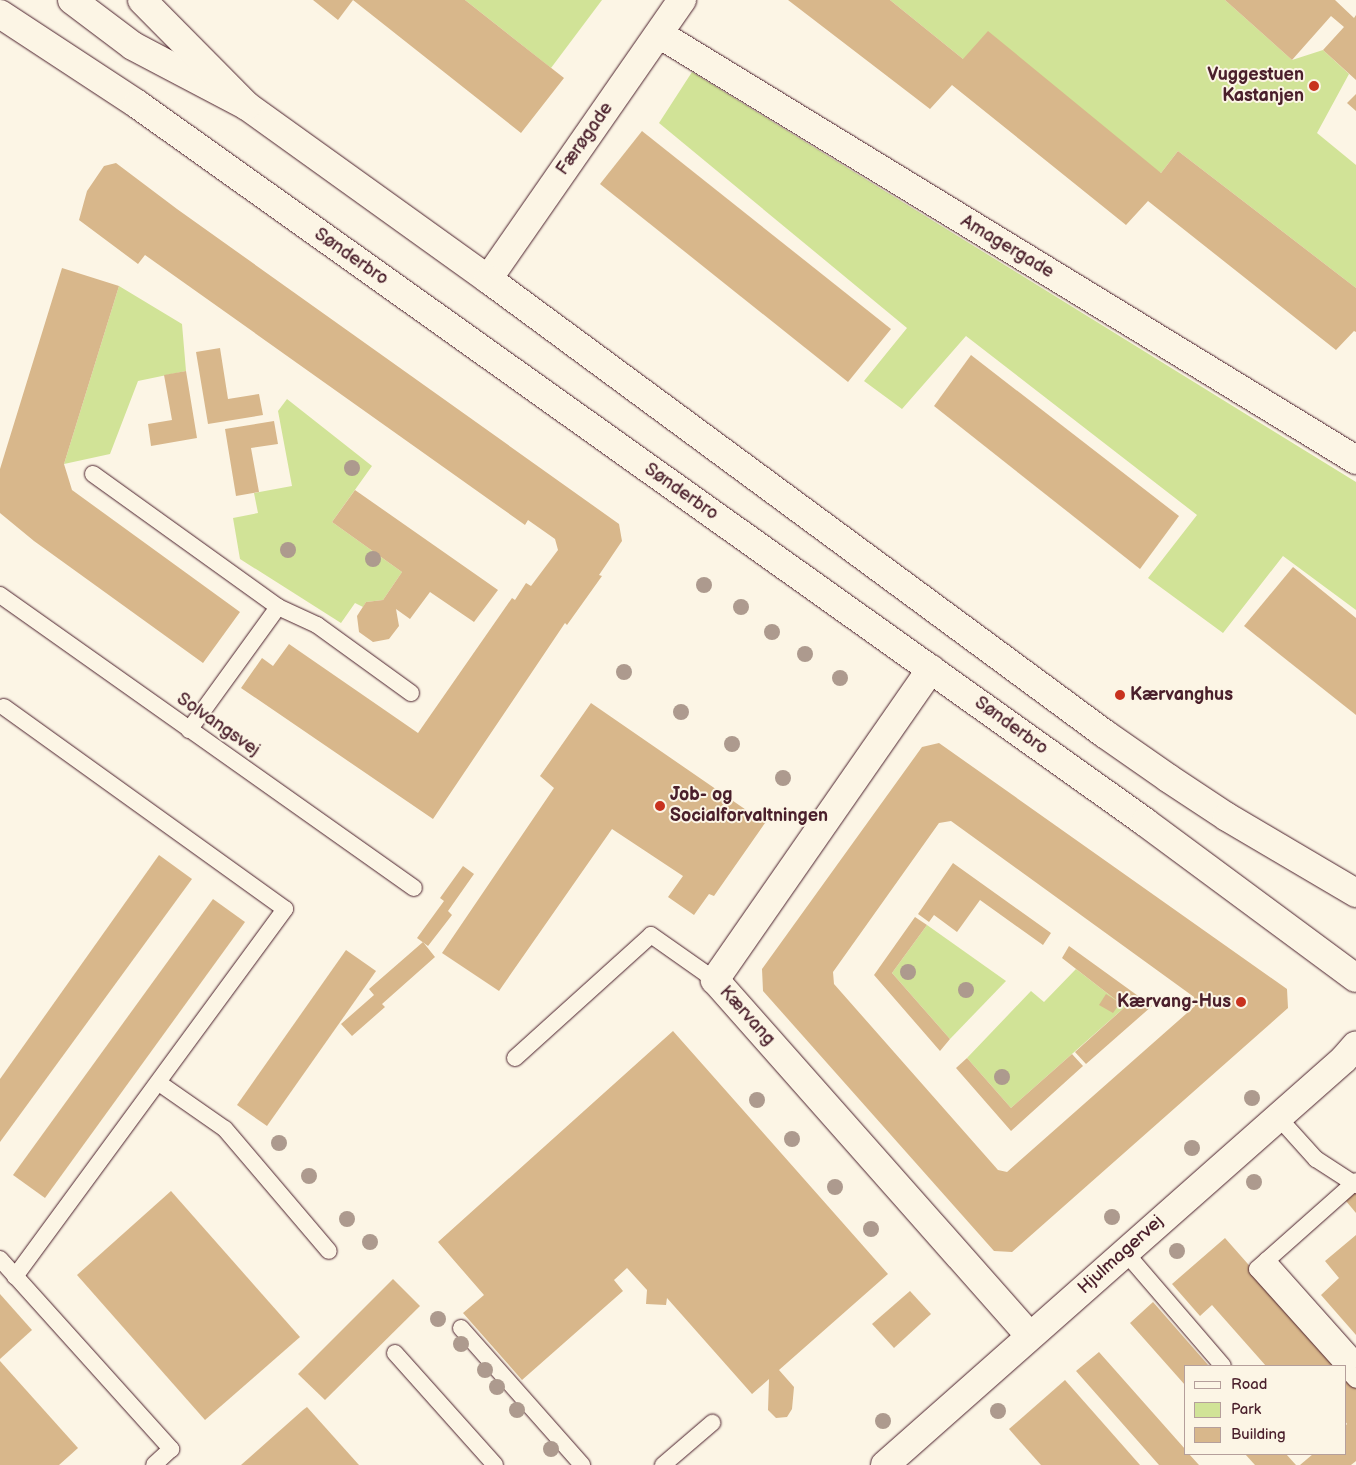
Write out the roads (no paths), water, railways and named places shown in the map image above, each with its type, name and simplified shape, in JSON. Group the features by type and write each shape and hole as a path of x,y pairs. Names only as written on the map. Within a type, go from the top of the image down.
{"street":[{"path":"72,0 133,46 246,106 488,279 1104,734 1226,816 1356,893"},
{"path":"142,0 246,106"},
{"name":"Færøgade","path":"488,279 682,0"},
{"name":"Sønderbro","path":"0,14 136,104 931,669 1144,822 1356,978"},
{"name":"Amagergade","path":"659,34 1356,460"},
{"name":"Kærvang","path":"931,669 715,980 1030,1336"},
{"name":"Hjulmagervej","path":"885,1465 1344,1059 1356,1045"}],"lane":[{"path":"93,474 278,607 317,625 411,693"},
{"name":"Solvangsvej","path":"0,595 414,888"},
{"path":"190,730 278,607"},
{"path":"4,707 285,909 16,1276"},
{"path":"514,1058 650,935 715,980"},
{"path":"159,1083 225,1129 329,1251"},
{"path":"1278,1117 1316,1159 1355,1183 1258,1268 1342,1365"},
{"path":"1125,1252 1222,1365"},
{"path":"0,1259 172,1450 154,1465"},
{"path":"1267,1260 1356,1360"},
{"path":"462,1328 582,1465"},
{"path":"395,1353 494,1465"},
{"path":"1346,1369 1356,1380"},
{"path":"664,1465 712,1423"}],"place":[{"name":"Vuggestuen Kastanjen","path":"1314,86"},
{"name":"Kærvanghus","path":"1120,695"},
{"name":"Job- og Socialforvaltningen","path":"660,806"},
{"name":"Kærvang-Hus","path":"1241,1002"}]}
